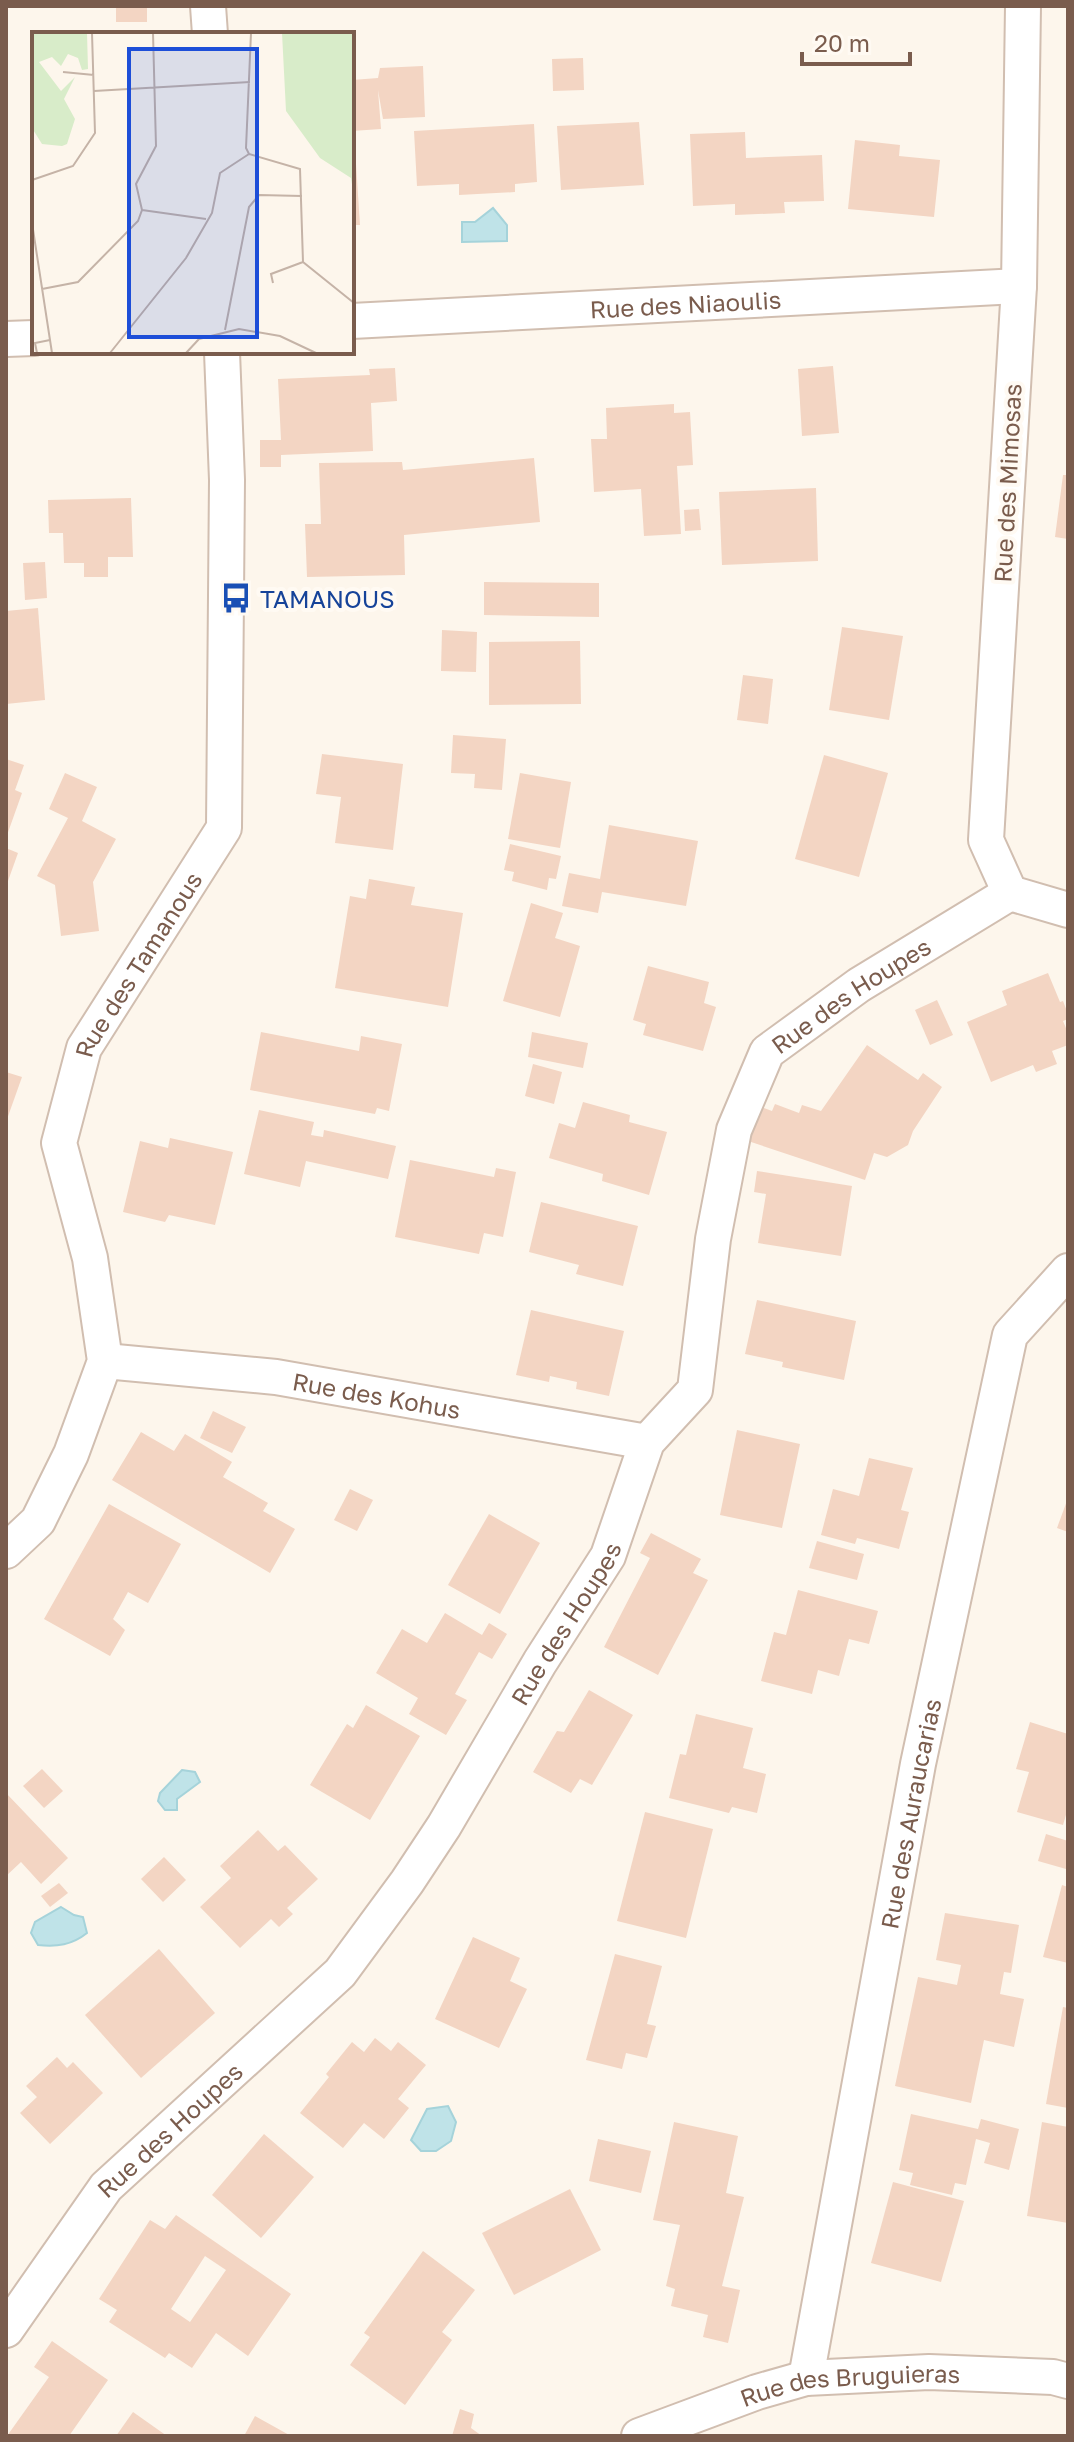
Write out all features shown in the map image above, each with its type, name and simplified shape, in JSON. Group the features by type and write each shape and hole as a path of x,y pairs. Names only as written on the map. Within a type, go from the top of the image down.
{"street":[{"path":"208,6 210,32"},
{"name":"Rue des Mimosas","path":"1010,893 986,840 1019,286 1023,6"},
{"name":"Rue des Niaoulis","path":"354,321 1019,286"},
{"path":"6,339 32,338"},
{"name":"Rue des Tamanous","path":"6,1551 38,1521 71,1454 105,1361 90,1258 59,1143 84,1048 224,828 227,480 222,354"},
{"path":"1010,893 1068,910"},
{"name":"Rue des Houpes","path":"6,2330 106,2187 340,1973 407,1882 478,1773 540,1662 608,1556 647,1442 695,1390 713,1239 734,1130 767,1052 859,985 1010,893"},
{"name":"Rue des Auraucarias","path":"806,2378 918,1764 1010,1335 1068,1271"},
{"name":"Rue des Kohus","path":"105,1361 276,1377 647,1442"},
{"name":"Rue des Bruguieras","path":"639,2436 757,2392 806,2378 929,2372 1053,2377 1068,2381"}],"water":[{"path":"493,208 507,225 507,241 462,242 462,222 475,222"},
{"path":"182,1770 195,1772 200,1782 177,1799 177,1810 165,1810 158,1801 160,1793"},
{"path":"61,1907 83,1917 87,1933 64,1944 38,1945 31,1933 35,1922"},
{"path":"448,2106 456,2122 451,2141 436,2151 421,2151 411,2140 427,2109"}],"building":[{"path":"116,6 147,6 147,22 116,22"},
{"path":"583,58 584,90 553,91 552,59"},
{"path":"423,66 425,117 383,119 378,90 381,129 354,131 354,80 378,78 380,68"},
{"path":"639,122 644,185 561,190 557,126"},
{"path":"534,124 537,182 515,184 515,192 459,195 459,184 417,186 414,131"},
{"path":"745,132 746,158 822,155 824,201 784,202 785,213 735,215 735,204 693,206 690,134"},
{"path":"354,134 360,225 354,225"},
{"path":"855,140 900,145 899,156 940,160 934,217 848,209"},
{"path":"833,366 839,433 802,436 798,369"},
{"path":"395,368 397,401 371,403 373,451 281,455 281,467 260,467 260,440 281,440 278,379 370,375 369,369"},
{"path":"674,404 674,413 690,412 693,465 677,466 681,534 644,536 641,489 594,492 591,439 607,439 606,408"},
{"path":"534,458 540,522 404,535 405,575 307,577 305,524 321,524 319,463 402,462 403,470"},
{"path":"1063,475 1068,475 1068,539 1055,537"},
{"path":"816,488 818,561 722,565 719,492"},
{"path":"131,498 133,557 108,557 108,577 84,577 84,563 64,563 63,533 49,533 48,500"},
{"path":"699,509 701,530 685,531 684,510"},
{"path":"45,562 47,598 25,600 23,563"},
{"path":"484,582 599,583 599,617 484,615"},
{"path":"38,608 45,700 6,704 6,611"},
{"path":"842,627 903,636 889,720 829,710"},
{"path":"442,630 477,632 476,672 441,671"},
{"path":"580,641 581,704 489,705 489,642"},
{"path":"743,675 773,679 768,724 737,720"},
{"path":"453,735 506,739 502,790 474,788 475,774 451,773"},
{"path":"322,754 403,764 393,850 335,843 341,797 316,794"},
{"path":"824,755 888,773 859,877 795,859"},
{"path":"6,759 24,765 15,790 22,793 6,838"},
{"path":"65,773 97,787 82,821 116,839 93,882 99,931 61,936 55,885 37,876 68,818 49,809"},
{"path":"520,773 571,782 560,848 508,839"},
{"path":"609,825 698,841 686,906 602,892 598,913 562,906 569,873 600,879"},
{"path":"510,844 561,856 556,879 549,878 547,890 512,881 514,872 504,870"},
{"path":"6,848 18,853 8,881 6,880"},
{"path":"369,879 415,887 411,905 463,913 448,1007 335,988 350,896 366,899"},
{"path":"531,903 563,913 555,938 580,946 560,1017 503,1001"},
{"path":"648,966 709,982 704,1003 716,1007 703,1051 643,1035 646,1024 633,1020"},
{"path":"1048,973 1068,1014 1068,1019 1063,1021 1068,1033 1068,1045 1052,1051 1057,1064 1036,1072 1033,1065 991,1082 967,1022 1007,1005 1002,991"},
{"path":"937,1000 953,1035 930,1045 915,1010"},
{"path":"261,1032 359,1051 361,1036 402,1044 389,1111 377,1108 375,1114 250,1090"},
{"path":"532,1032 588,1043 583,1068 528,1057"},
{"path":"867,1045 918,1080 923,1073 942,1087 913,1131 908,1145 887,1157 874,1153 865,1180 748,1141 759,1106 772,1111 775,1104 799,1113 802,1105 821,1111"},
{"path":"533,1064 562,1072 554,1104 525,1096"},
{"path":"6,1072 22,1077 6,1122"},
{"path":"583,1102 630,1115 629,1122 667,1132 649,1195 602,1181 603,1174 549,1158 559,1123 575,1128"},
{"path":"259,1110 314,1122 311,1135 323,1137 324,1130 396,1146 388,1179 306,1161 300,1187 244,1174"},
{"path":"170,1138 233,1152 215,1225 169,1215 165,1222 123,1212 140,1141 168,1148"},
{"path":"410,1160 494,1177 496,1168 516,1172 503,1237 484,1233 479,1254 395,1237"},
{"path":"757,1171 852,1186 841,1256 758,1243 766,1194 754,1192"},
{"path":"541,1202 638,1226 623,1286 576,1274 579,1265 529,1252"},
{"path":"757,1300 856,1321 844,1380 782,1367 783,1362 745,1354"},
{"path":"531,1310 624,1331 609,1396 576,1389 577,1382 550,1376 549,1382 516,1375"},
{"path":"213,1411 246,1427 232,1453 200,1438"},
{"path":"737,1430 800,1444 782,1528 720,1515"},
{"path":"141,1432 174,1451 185,1434 232,1462 223,1477 268,1503 263,1511 295,1529 270,1573 112,1480"},
{"path":"869,1458 913,1468 901,1510 909,1512 899,1549 857,1538 855,1544 821,1535 833,1489 859,1496"},
{"path":"350,1489 373,1500 357,1531 334,1520"},
{"path":"1068,1498 1068,1532 1057,1528"},
{"path":"109,1504 181,1544 148,1603 128,1592 113,1619 125,1630 110,1656 44,1619"},
{"path":"489,1514 540,1543 500,1614 448,1585"},
{"path":"651,1533 701,1559 693,1573 708,1580 658,1675 604,1647 650,1558 640,1553"},
{"path":"817,1541 864,1554 857,1580 809,1568"},
{"path":"798,1590 878,1611 869,1644 849,1639 839,1676 818,1670 812,1694 761,1681 774,1632 786,1635"},
{"path":"445,1613 482,1635 489,1623 507,1634 492,1659 479,1652 455,1694 467,1700 446,1735 409,1714 418,1698 376,1673 402,1629 427,1643"},
{"path":"589,1690 633,1715 592,1785 580,1779 571,1793 533,1772 557,1731 564,1732"},
{"path":"366,1705 420,1736 370,1820 310,1785 347,1724 353,1728"},
{"path":"696,1714 753,1728 743,1768 766,1774 757,1813 732,1807 729,1813 669,1798 680,1754 686,1755"},
{"path":"1030,1722 1068,1734 1068,1808 1063,1825 1017,1812 1029,1772 1016,1769"},
{"path":"42,1769 63,1791 44,1808 23,1786"},
{"path":"6,1793 68,1858 41,1884 21,1862 6,1876"},
{"path":"645,1812 713,1829 686,1938 617,1921"},
{"path":"258,1830 278,1851 285,1845 318,1879 287,1908 293,1914 279,1927 271,1919 240,1948 200,1907 231,1878 220,1866"},
{"path":"1046,1834 1068,1841 1066,1869 1038,1861"},
{"path":"164,1857 186,1880 163,1902 141,1879"},
{"path":"59,1883 68,1893 50,1907 41,1896"},
{"path":"1062,1885 1068,1887 1068,1963 1043,1957"},
{"path":"945,1913 1019,1925 1011,1973 1004,1972 1000,1994 1024,1999 1014,2047 984,2040 971,2103 895,2086 918,1977 957,1985 961,1965 936,1960"},
{"path":"473,1937 520,1958 510,1981 527,1989 499,2048 435,2019"},
{"path":"159,1949 215,2013 141,2078 85,2015"},
{"path":"615,1954 662,1966 647,2024 656,2026 647,2058 626,2053 622,2069 586,2060"},
{"path":"1063,2007 1068,2008 1068,2108 1046,2104"},
{"path":"375,2038 391,2051 398,2042 426,2065 398,2099 409,2108 384,2139 364,2123 343,2148 300,2113 352,2042 364,2052"},
{"path":"57,2057 67,2068 73,2062 103,2093 50,2144 20,2113 37,2097 26,2086"},
{"path":"911,2114 978,2129 981,2119 1019,2129 1009,2170 984,2163 990,2143 976,2139 966,2185 955,2183 952,2195 910,2185 913,2173 899,2170"},
{"path":"674,2122 738,2136 726,2193 744,2197 722,2286 740,2290 728,2343 703,2337 708,2315 671,2306 675,2289 666,2286 680,2225 653,2220"},
{"path":"1042,2122 1068,2127 1068,2223 1027,2216"},
{"path":"264,2134 314,2177 261,2238 212,2195"},
{"path":"598,2139 651,2151 641,2193 589,2181"},
{"path":"893,2182 964,2201 941,2282 871,2263"},
{"path":"570,2189 601,2250 514,2295 482,2233"},
{"path":"176,2215 291,2294 248,2356 216,2333 192,2368 169,2353 165,2358 109,2322 117,2310 99,2299 150,2220 165,2229","holes":["205,2256 226,2270 190,2322 171,2309"]},
{"path":"423,2251 475,2290 442,2332 452,2340 405,2405 350,2365 370,2337 364,2333"},
{"path":"52,2341 108,2380 69,2436 7,2436 49,2377 34,2367"},
{"path":"460,2409 474,2414 471,2428 482,2436 452,2436"},
{"path":"133,2412 167,2436 116,2436"},
{"path":"255,2416 291,2436 244,2436"}],"place":[{"name":"TAMANOUS","path":"236,598"}]}
